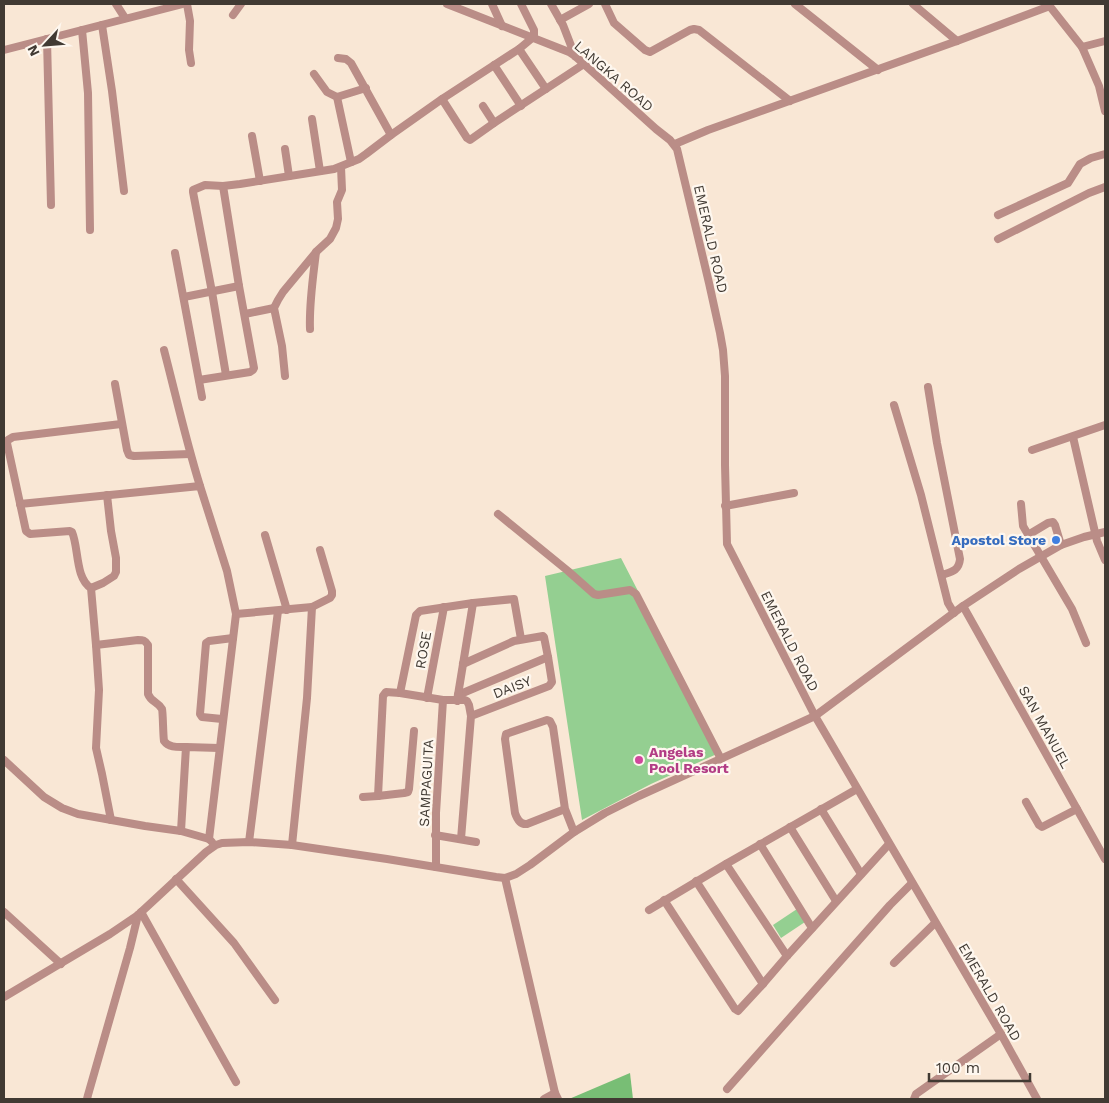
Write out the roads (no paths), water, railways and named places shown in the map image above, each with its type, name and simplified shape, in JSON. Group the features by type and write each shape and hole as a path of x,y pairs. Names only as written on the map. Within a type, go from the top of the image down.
{"street":[{"path":"116,4 125,18"},
{"path":"4,50 185,4 190,21 189,50 191,63"},
{"path":"233,15 241,4"},
{"name":"LANGKA ROAD","path":"447,4 465,7 502,26 565,49 675,144"},
{"path":"492,4 502,26"},
{"path":"226,375 193,192 195,188 205,185 223,186 260,181 341,167 366,154 391,134 519,49 533,37 534,30 521,4"},
{"path":"551,4 575,56"},
{"path":"560,20 589,4"},
{"path":"605,4 614,23 644,50 650,52 690,30 699,30 790,101"},
{"path":"795,4 878,70"},
{"path":"913,4 957,41"},
{"path":"675,144 708,130 957,41 1049,5 1082,47 1098,86 1105,111"},
{"path":"102,25 124,191"},
{"path":"82,30 88,93 90,230"},
{"path":"47,40 51,204"},
{"path":"1082,47 1105,41"},
{"path":"519,49 546,89"},
{"path":"338,58 349,61 391,134"},
{"path":"442,99 469,140 584,64"},
{"path":"494,65 521,106"},
{"path":"314,74 327,92 337,97 366,88"},
{"path":"337,97 351,162"},
{"path":"483,106 494,123"},
{"path":"312,119 320,171"},
{"path":"252,136 260,181"},
{"name":"EMERALD ROAD","path":"675,144 679,153 723,350 725,376 726,538 728,549 815,716 1037,1099"},
{"path":"285,149 289,176"},
{"path":"998,216 1068,182 1080,164 1105,154"},
{"path":"284,376 282,346 274,308 283,292 316,251 330,239 338,224 337,202 342,190 341,167"},
{"path":"199,380 254,370 223,186"},
{"path":"998,240 1088,193 1105,187"},
{"path":"310,329 310,302 316,251"},
{"path":"175,252 202,397"},
{"path":"184,297 239,286"},
{"path":"245,314 274,308"},
{"path":"164,350 190,454 228,570 236,614 209,839"},
{"path":"115,384 121,424 127,450 130,454 134,456 190,454"},
{"path":"928,387 960,560 956,570 942,575"},
{"path":"894,405 921,495 948,603 954,613"},
{"path":"111,820 96,748 99,690 91,588 88,587 81,575 72,532 28,533 5,439 121,424"},
{"path":"1032,450 1105,425"},
{"path":"1073,437 1095,534 1105,560"},
{"path":"20,504 200,486"},
{"path":"726,506 794,493"},
{"path":"91,588 114,576 116,572 116,558 107,495"},
{"path":"1021,504 1022,522 1028,535 1072,609 1086,643"},
{"path":"498,514 594,594 630,590 636,594 721,758"},
{"path":"1028,535 1053,522 1061,545"},
{"path":"4,997 110,934 139,914 206,852 216,845 228,842 292,845 505,878 516,874 587,823 614,808 815,716 963,606 1004,578 1061,545 1105,532"},
{"path":"265,535 287,610"},
{"path":"236,614 312,607 330,598 332,591 320,550"},
{"path":"400,693 416,614 420,611 514,599 520,639"},
{"path":"457,698 473,603"},
{"name":"SAN MANUEL","path":"963,606 1105,859"},
{"path":"292,845 307,698 312,607"},
{"name":"ROSE","path":"427,698 444,607"},
{"path":"249,842 278,611"},
{"name":"DAISY","path":"463,664 520,639 544,636 552,682 549,686 471,716"},
{"path":"222,719 200,716 206,643 233,638"},
{"path":"96,645 138,640 146,642 148,645 148,694 149,698 159,705 163,711 162,722 165,743 171,747 219,748"},
{"path":"378,796 383,696 386,692 443,700 457,698 548,657"},
{"path":"457,698 467,701 471,716 461,839"},
{"name":"SAMPAGUITA","path":"436,867 435,835 443,700"},
{"path":"565,809 527,824 519,821 515,813 505,739 506,734 546,720 550,721 553,727 565,809 574,832"},
{"path":"363,798 408,792 414,731"},
{"path":"180,831 186,747"},
{"path":"4,760 44,797 62,808 78,814 180,831 209,839 216,845"},
{"path":"649,910 857,788"},
{"path":"1026,802 1042,827 1077,810"},
{"path":"821,809 861,874"},
{"path":"790,827 836,901"},
{"path":"435,835 476,842"},
{"path":"760,844 812,928"},
{"path":"664,900 736,1010 739,1010 889,844"},
{"path":"726,864 786,956"},
{"path":"505,878 556,1096 544,1099"},
{"path":"176,879 234,943 275,1000"},
{"path":"696,882 763,984"},
{"path":"727,1089 890,905 912,883"},
{"path":"4,912 61,964"},
{"path":"139,914 236,1082"},
{"path":"88,1099 139,914"},
{"path":"894,963 935,923"},
{"path":"914,1099 916,1094 1001,1034"}],"place":[{"name":"Apostol Store","path":"1056,540"},
{"name":"Angelas Pool Resort","path":"639,760"}]}
